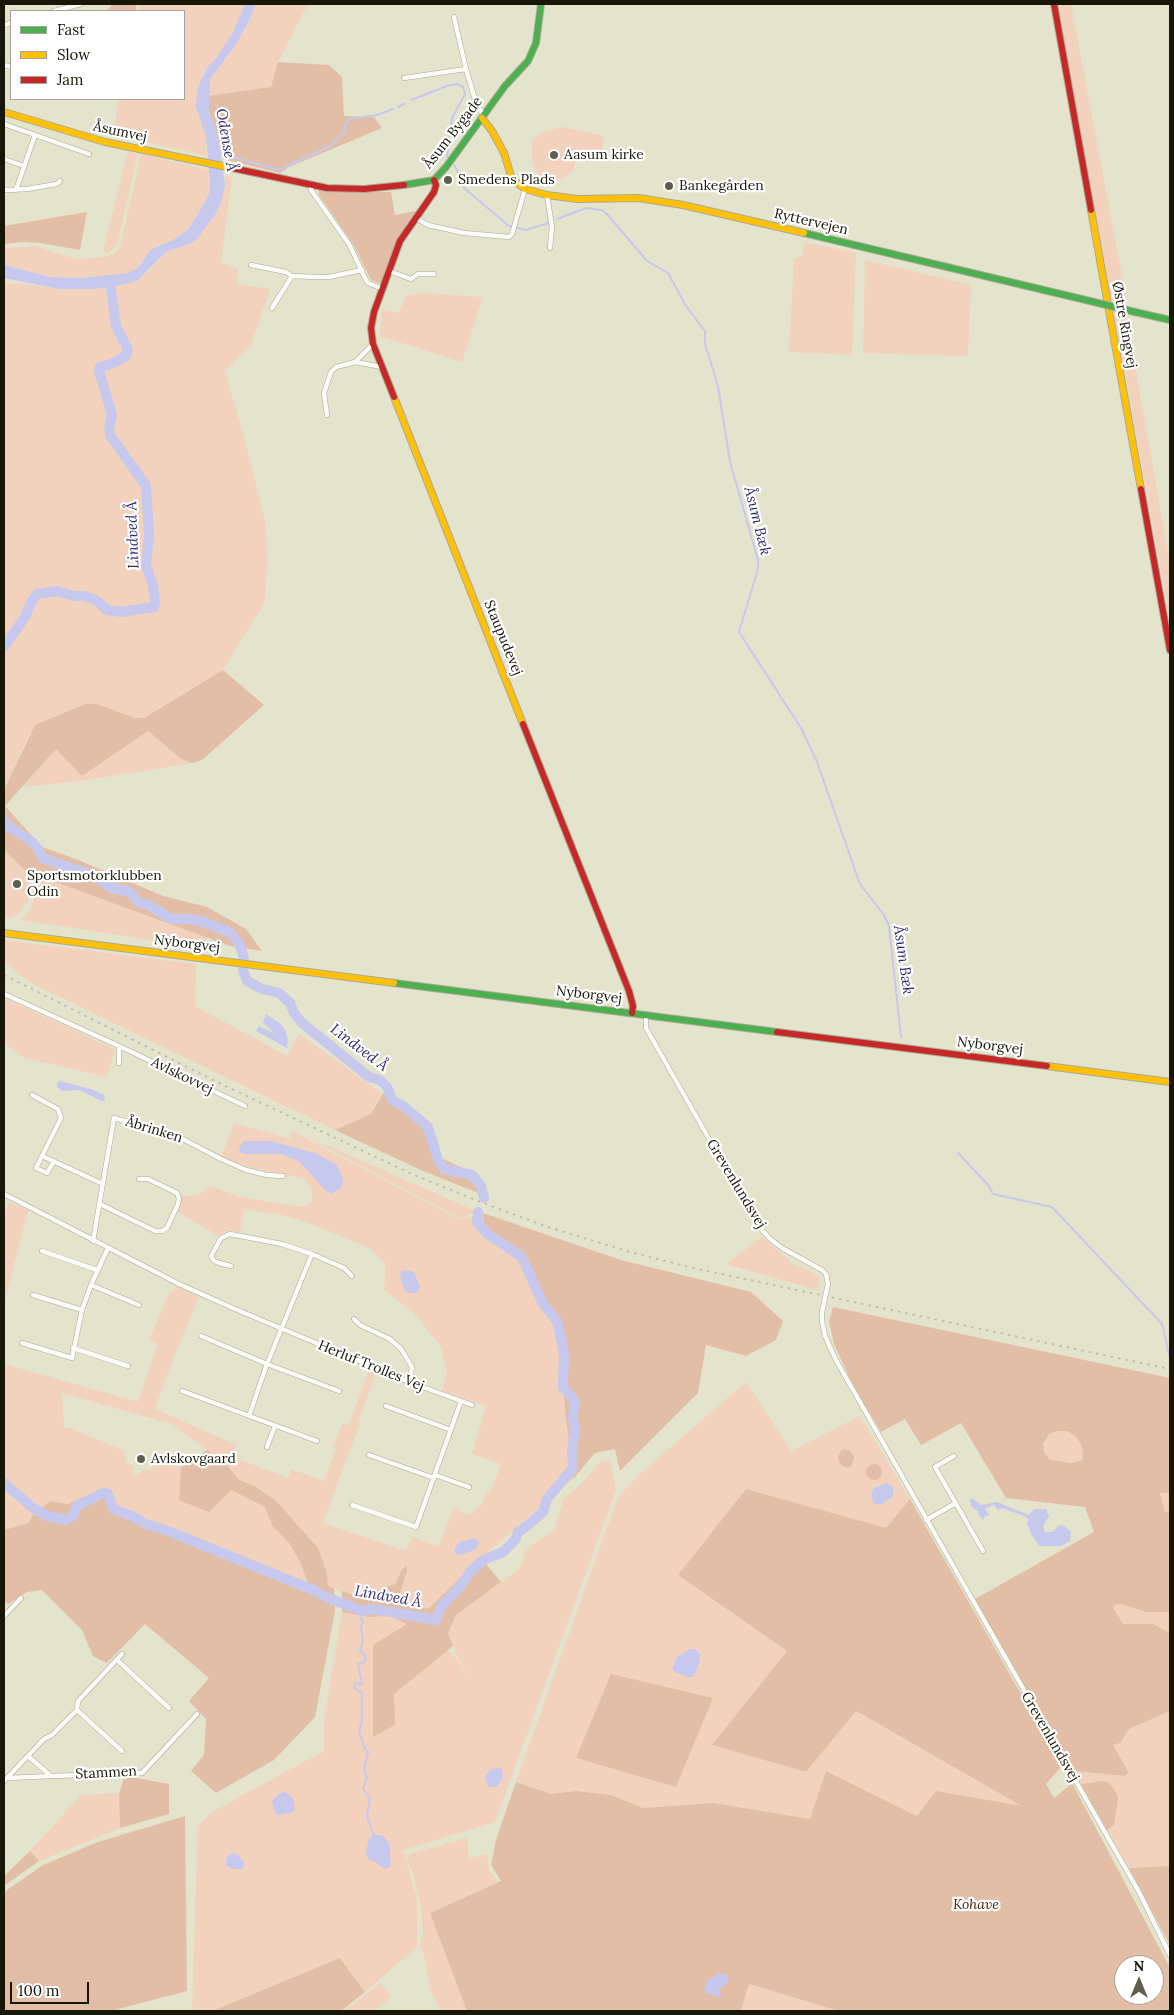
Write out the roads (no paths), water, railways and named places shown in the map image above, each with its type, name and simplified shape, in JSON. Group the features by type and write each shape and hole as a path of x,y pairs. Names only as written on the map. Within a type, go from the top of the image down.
{"street":[{"path":"58,10 81,4"},
{"name":"Åsum Bygade","path":"232,168 335,189 400,187 434,180 446,167 533,52 539,32 542,4"},
{"name":"Østre Ringvej","path":"1054,4 1170,650"},
{"path":"416,218 428,225 464,233 505,238 512,234 525,189 512,180 504,153 477,106 454,16"},
{"path":"404,78 466,69"},
{"name":"Åsumvej","path":"4,112 78,135 232,168"},
{"name":"Åsumvej","path":"4,124 89,154"},
{"path":"16,190 35,135"},
{"path":"4,159 24,166"},
{"name":"Staupudevej","path":"434,180 436,185 434,192 400,241 372,318 373,344 629,991 633,1006 632,1013"},
{"path":"4,190 57,184 60,181"},
{"path":"312,185 311,190 349,244 368,283 383,288"},
{"name":"Ryttervejen","path":"525,189 547,195 577,199 639,198 674,204 1170,320"},
{"path":"547,195 552,227 550,248"},
{"path":"251,265 286,272 292,276 329,277 362,270"},
{"path":"389,271 411,279 418,274 434,274"},
{"path":"272,308 292,276"},
{"path":"356,362 373,344"},
{"path":"327,414 324,393 330,372 336,367 356,362 382,368"},
{"name":"Nyborgvej","path":"4,933 1170,1082"},
{"name":"Avlskovvej","path":"4,994 245,1106"},
{"name":"Grevenlundsvej","path":"646,1015 646,1028 758,1225 769,1238 782,1248 826,1274 828,1284 822,1321 836,1360 1139,1892 1170,1955"},
{"path":"118,1046 119,1063"},
{"path":"32,1095 58,1109 60,1118 36,1168 47,1174 54,1161"},
{"name":"Åbrinken","path":"93,1241 114,1118 177,1136 246,1170 266,1175 284,1176"},
{"path":"42,1156 103,1184"},
{"path":"100,1204 155,1231 162,1231 167,1228 178,1204 179,1198 177,1193 148,1179 139,1180"},
{"name":"Herluf Trolles Vej","path":"4,1194 179,1284 280,1329 409,1382 472,1405"},
{"path":"231,1266 214,1261 211,1256 221,1238 230,1234 282,1244 312,1254 344,1268 352,1276"},
{"path":"22,1343 72,1358 82,1310 97,1270 108,1248"},
{"path":"42,1251 97,1270"},
{"path":"249,1416 280,1329 312,1254"},
{"path":"91,1285 139,1304"},
{"path":"33,1295 82,1310"},
{"path":"354,1319 360,1325 390,1339 401,1349 412,1366 409,1382"},
{"path":"201,1336 267,1364 339,1391"},
{"path":"73,1348 128,1366"},
{"path":"182,1391 317,1441"},
{"path":"352,1505 416,1528 461,1401"},
{"path":"386,1406 451,1430"},
{"path":"267,1447 275,1426"},
{"path":"369,1455 469,1487"},
{"path":"954,1456 935,1467 983,1551"},
{"path":"926,1520 956,1503"},
{"path":"4,1616 21,1598"},
{"path":"5,1779 44,1739 52,1735 77,1710 78,1701 122,1654"},
{"path":"117,1660 169,1708"},
{"path":"77,1710 122,1751"},
{"name":"Stammen","path":"5,1779 142,1773 196,1714"},
{"path":"28,1756 51,1776"}],"water":[{"path":"245,4 256,4 235,46 210,79 209,112 218,135 225,185 217,212 197,239 190,244 167,251 138,280 130,283 95,289 59,289 4,278 4,265 50,277 83,278 128,273 139,267 150,250 173,240 189,229 209,194 210,183 206,136 196,107 198,87 207,68 217,57 232,34"},
{"path":"266,1014 281,1024 285,1030 288,1040 287,1048 256,1031 259,1026 276,1034 263,1023"},
{"path":"60,1081 94,1090 104,1095 105,1100 102,1101 79,1090 62,1091 58,1088 57,1083"},
{"path":"244,1141 271,1141 315,1153 337,1165 343,1183 340,1189 331,1194 326,1191 299,1161 281,1154 244,1154 240,1152 239,1148"},
{"path":"401,1271 414,1272 420,1287 417,1293 407,1293 402,1284"},
{"path":"886,1483 893,1487 893,1496 881,1505 875,1504 871,1497 872,1491 874,1488"},
{"path":"970,1499 981,1505 997,1502 1029,1515 1034,1509 1046,1509 1049,1516 1043,1526 1045,1532 1053,1532 1058,1526 1063,1525 1071,1532 1070,1541 1061,1546 1039,1546 1027,1524 1028,1519 1024,1516 1002,1508 998,1510 994,1505 986,1508 985,1510 990,1515 985,1516 983,1520 979,1516 978,1511 971,1506"},
{"path":"475,1538 479,1542 477,1549 460,1555 456,1554 454,1549 458,1544"},
{"path":"690,1649 695,1649 700,1655 699,1664 693,1677 675,1672 672,1668 677,1657"},
{"path":"491,1769 502,1769 503,1778 497,1787 489,1787 485,1779 486,1775"},
{"path":"285,1792 293,1798 295,1809 293,1812 278,1815 275,1813 272,1801 280,1793"},
{"path":"374,1835 382,1835 389,1843 391,1866 385,1869 369,1860 366,1853 369,1838"},
{"path":"233,1853 238,1855 244,1862 243,1869 232,1869 226,1865 226,1859"},
{"path":"717,1973 726,1975 729,1980 728,1983 719,1989 721,1997 706,1993 704,1989 707,1980 713,1978"}],"waterway":[{"name":"Åsum Bæk","path":"411,100 447,86 457,84 463,87 465,94 452,118 447,157"},
{"name":"Åsum Bæk","path":"398,107 404,104"},
{"name":"Åsum Bæk","path":"221,154 281,169 332,145 344,132 346,122 351,119 377,115 393,109"},
{"name":"Åsum Bæk","path":"454,165 463,187 509,226 526,230 549,223"},
{"name":"Åsum Bæk","path":"557,219 586,208 602,210 647,261 668,273 686,306 705,331 705,344 718,386 730,462 758,560 758,569 739,632 801,728 817,762 860,884 884,915 889,926 901,1037"},
{"name":"Lindved Å","path":"4,647 25,617 37,594 56,591 74,596 85,596 97,601 107,610 121,612 154,607 153,585 146,566 149,535 146,486 110,435 109,429 112,414 99,371 100,367 111,364 126,356 128,349 116,326 110,281"},
{"name":"Lindved Å","path":"4,821 9,827 31,841 39,850 42,858 92,875 112,888 130,892 138,902 150,906 171,919 201,921 229,932 239,943 244,958"},
{"name":"Lindved Å","path":"243,970 247,981 262,989 279,993 290,1003 294,1013 301,1022 369,1077 380,1080 387,1087 393,1101 402,1105 428,1127 438,1160 444,1169 472,1175 481,1186 484,1198"},
{"name":"Åsum Bæk","path":"958,1153 989,1186 993,1194 1052,1207 1162,1324 1170,1358"},
{"name":"Lindved Å","path":"4,1483 32,1507 47,1516 65,1520 73,1516 77,1506 103,1493 108,1494 113,1509 146,1524 168,1531 313,1590 328,1598 363,1611 373,1609 436,1620 442,1605 459,1588 470,1572 483,1560 503,1552 515,1540 518,1532 543,1512 547,1499 573,1468 572,1450 575,1432 573,1416 575,1403 563,1388 564,1353 557,1321 543,1304 522,1257 487,1234 477,1222 478,1212"},
{"path":"363,1611 360,1617 363,1622 361,1625 363,1640 360,1651 365,1655 365,1662 358,1664 362,1684 356,1683 354,1688 362,1693 362,1721 359,1731 365,1749 368,1752 364,1770 367,1777 363,1789 370,1798 367,1817 374,1835"}],"railway":[{"path":"4,975 219,1083 412,1174 548,1227 630,1252 693,1268 1170,1369"}],"place":[{"name":"Aasum kirke","path":"554,155"},
{"name":"Smedens Plads","path":"448,180"},
{"name":"Bankegården","path":"669,186"},
{"name":"Sportsmotorklubben Odin","path":"17,884"},
{"name":"Avlskovgaard","path":"141,1459"}],"water label":[{"name":"Odense Å","path":"226,140"}],"park label":[{"name":"Kohave","path":"976,1905"}]}
